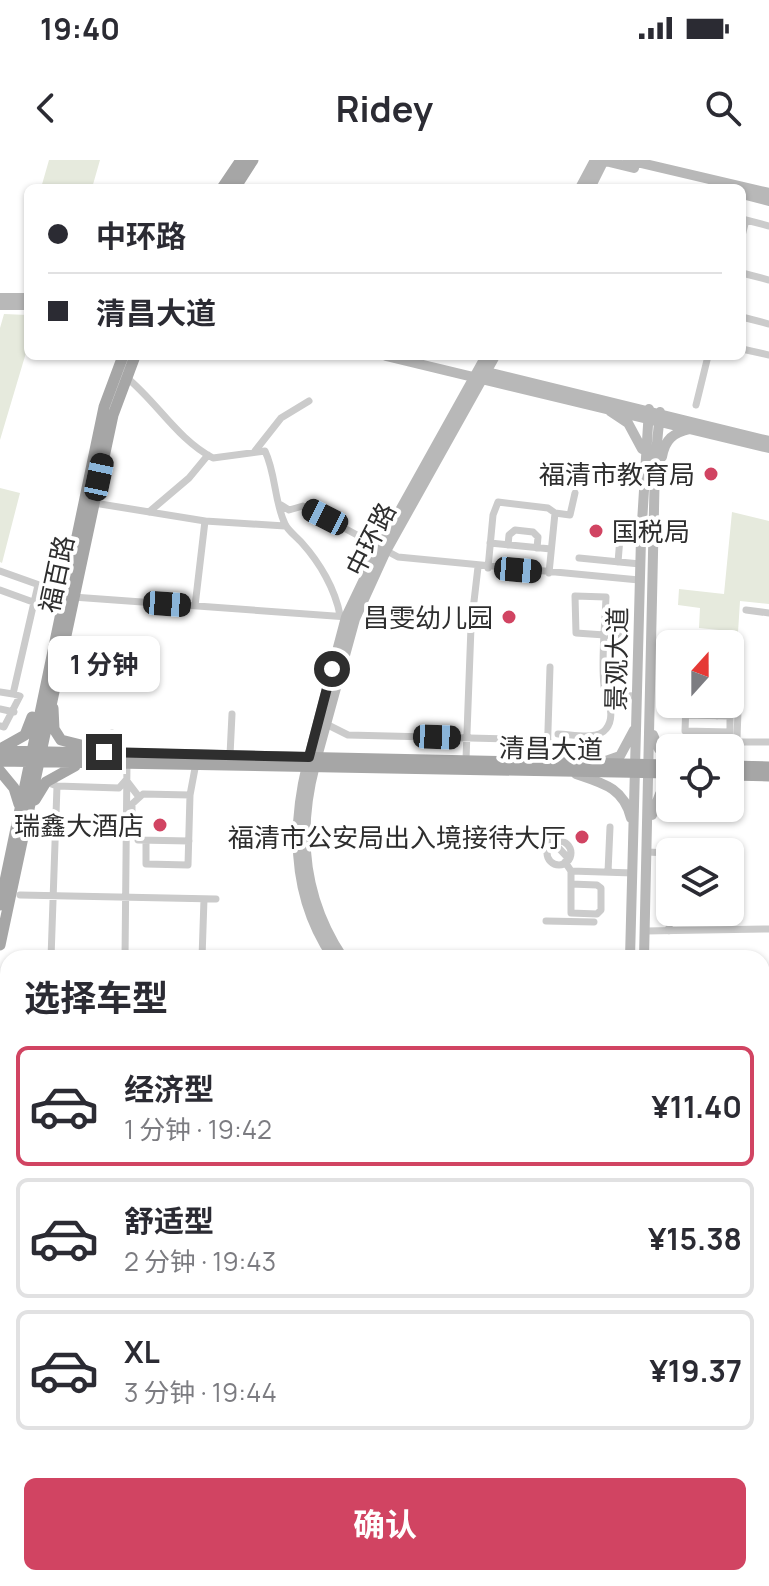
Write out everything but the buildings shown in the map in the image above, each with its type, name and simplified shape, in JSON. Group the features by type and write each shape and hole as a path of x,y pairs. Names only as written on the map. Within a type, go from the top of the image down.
{"main road":[{"path":"225,184 241,160"},
{"path":"238,184 253,160"},
{"name":"福百路","path":"0,945 34,756 69,596 104,407 122,360"},
{"name":"福百路","path":"69,596 113,415 133,360"},
{"path":"0,750 25,735 48,693"},
{"path":"48,693 54,729 61,740 108,752"},
{"name":"清昌大道","path":"0,750 88,763 466,759 591,763 635,768"},
{"name":"清昌大道","path":"0,761 108,752 567,771 656,770"},
{"path":"0,771 14,788 24,814 64,769 88,763"},
{"name":"清昌大道","path":"650,768 656,766"},
{"path":"744,768 769,767"},
{"path":"744,771 769,776"},
{"name":"福百路","path":"0,905 24,814"}],"street":[{"path":"583,184 601,160"},
{"path":"592,184 601,160"},
{"path":"601,160 700,184"},
{"path":"628,160 731,184"},
{"path":"746,188 769,193"},
{"path":"746,195 769,201"},
{"path":"746,220 769,226"},
{"path":"746,274 769,280"},
{"path":"0,298 24,298"},
{"path":"0,305 24,305"},
{"path":"746,318 769,324"},
{"path":"746,350 769,355"},
{"path":"407,360 769,441"},
{"path":"428,360 598,404 654,414 769,448"},
{"name":"中环路","path":"339,950 311,893 305,863 305,804 312,761 347,617 480,374 485,360"},
{"name":"中环路","path":"480,374 492,360"},
{"path":"696,405 707,360"},
{"path":"126,376 213,458 265,451 285,526 303,544 326,577 347,617"},
{"path":"255,451 281,418 309,401"},
{"path":"598,404 628,423 644,456"},
{"name":"景观大道","path":"630,950 644,456 654,414"},
{"name":"景观大道","path":"644,950 654,581 654,414"},
{"path":"655,464 673,434 695,428"},
{"path":"149,512 189,478 208,455"},
{"path":"488,568 498,502 548,508 555,513 570,515 575,493"},
{"path":"94,503 205,521 285,526"},
{"path":"281,505 289,510 303,506 398,557 488,568 654,581"},
{"path":"549,573 555,513"},
{"path":"195,606 205,521"},
{"path":"618,562 621,526"},
{"path":"508,545 509,535 515,530 533,532 538,537 537,548"},
{"path":"490,543 551,549"},
{"path":"579,558 640,564"},
{"path":"466,759 471,627 478,567"},
{"path":"0,571 69,596 347,617"},
{"path":"13,694 38,585"},
{"path":"0,590 33,602"},
{"path":"558,734 598,735 607,728 611,716 604,690 605,635 606,597 575,596 576,633 605,635 619,636"},
{"path":"746,610 769,613"},
{"name":"中环路","path":"329,950 304,896 298,863 298,803 324,723 347,617"},
{"path":"547,761 550,667"},
{"path":"0,692 20,696 14,712 4,727 0,726"},
{"path":"607,695 637,696"},
{"path":"0,709 14,712"},
{"path":"230,755 232,714"},
{"path":"686,718 685,731 730,732 733,718"},
{"path":"324,723 348,735 548,740"},
{"path":"591,763 620,756 636,725"},
{"path":"651,725 656,740"},
{"path":"108,752 112,733"},
{"path":"744,742 769,742"},
{"path":"125,950 127,762"},
{"path":"146,841 146,864 188,865 190,795 196,763"},
{"path":"567,771 600,782 623,796 634,833"},
{"path":"51,950 52,784 119,788 126,780"},
{"path":"126,780 139,797"},
{"path":"189,841 138,840 138,834 132,834 132,804 143,794 190,795"},
{"path":"648,833 656,804"},
{"path":"546,827 551,844 550,860 556,864 567,860"},
{"path":"608,872 610,827"},
{"path":"551,844 567,844 571,851 567,860 571,871 571,918"},
{"path":"647,852 656,852"},
{"path":"571,871 633,873"},
{"path":"546,921 597,914 601,910 601,888 597,885 571,884"},
{"path":"20,895 51,893 126,899 216,899"},
{"path":"202,950 204,899"},
{"path":"571,918 594,922"},
{"path":"669,926 669,931"},
{"path":"645,931 769,929"}],"shaded area":[{"path":"49,160 100,160 93,184 42,184"},
{"path":"4,314 24,315 24,359 0,440 0,328"},
{"path":"0,488 20,493 2,563 0,562"},
{"path":"732,512 769,521 769,604 740,601 738,630 699,628 700,608 678,605 679,589 724,594"}],"place":[{"name":"福清市教育局","path":"711,474"},
{"name":"国税局","path":"596,531"},
{"name":"昌雯幼儿园","path":"509,617"},
{"name":"瑞鑫大酒店","path":"160,825"},
{"name":"福清市公安局出入境接待大厅","path":"582,837"}],"route":[{"path":"104,752 309,757 332,669"}]}
